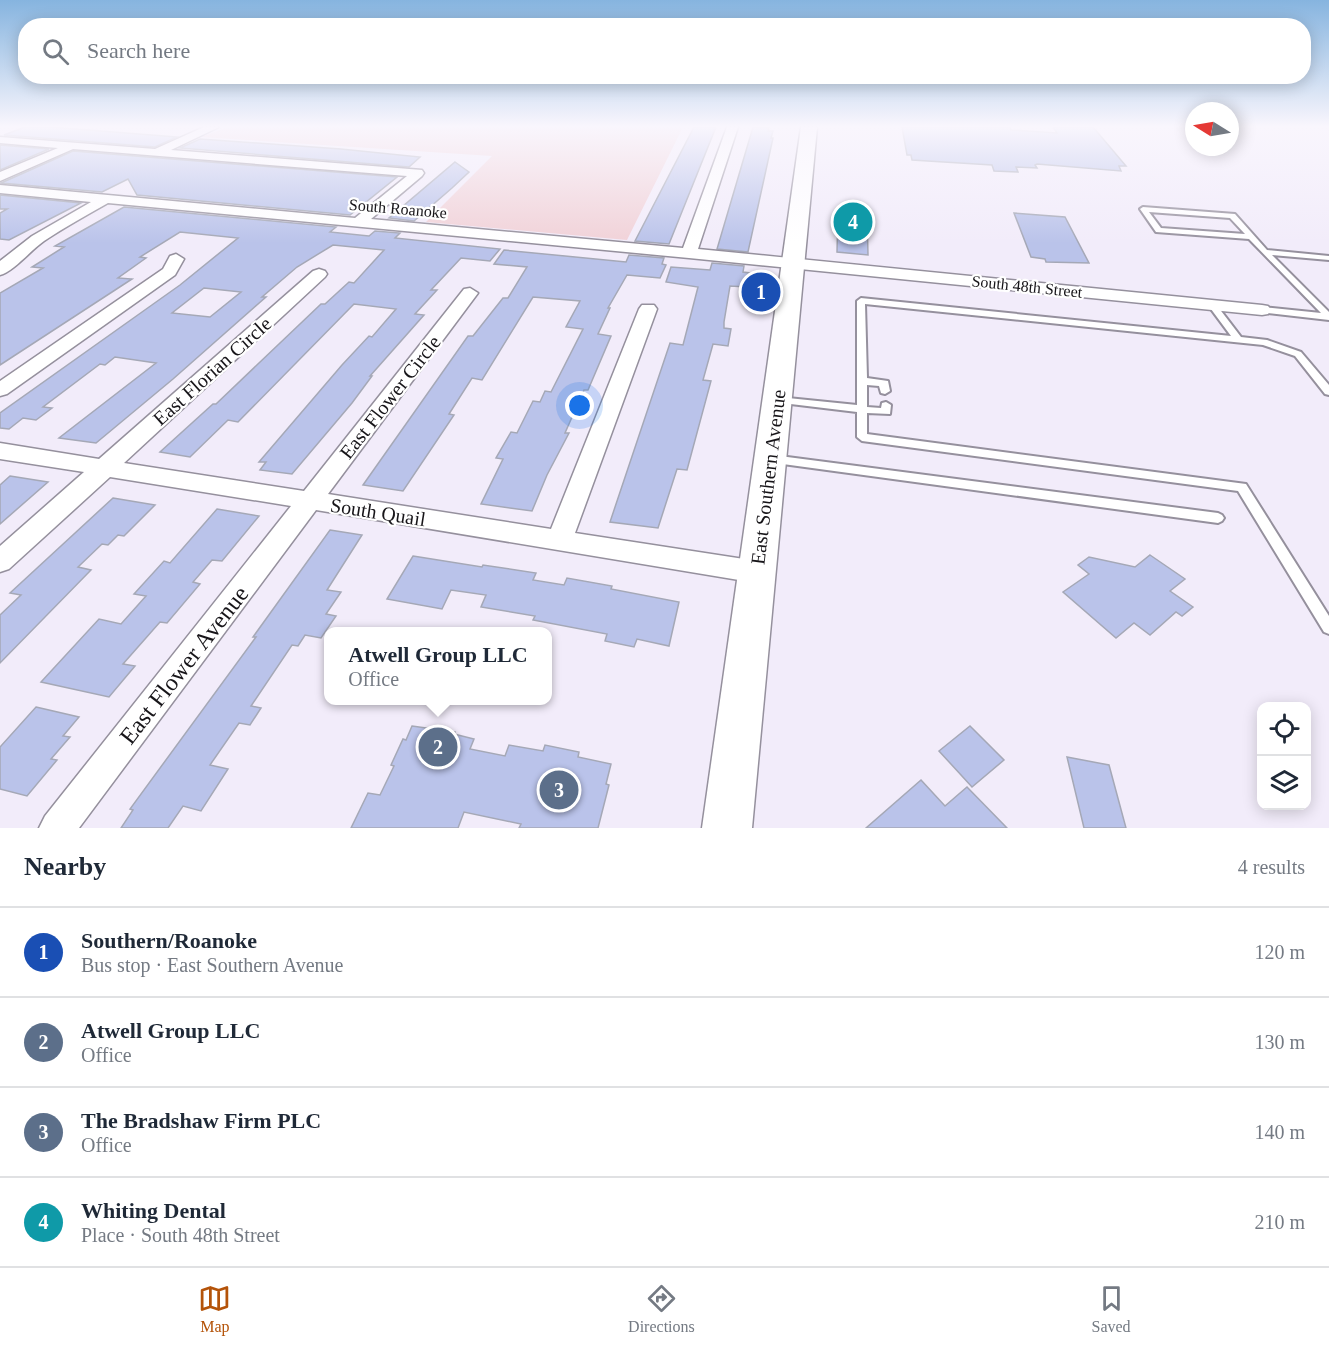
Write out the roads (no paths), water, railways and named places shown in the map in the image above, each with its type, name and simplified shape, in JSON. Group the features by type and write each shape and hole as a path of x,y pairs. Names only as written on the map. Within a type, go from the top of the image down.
{"main road":[{"name":"East Southern Avenue","path":"727,828 803,166"}],"street":[{"path":"0,177 26,166"},
{"path":"327,166 418,173 359,222"},
{"path":"689,253 720,166"},
{"name":"South Roanoke","path":"0,189 792,263"},
{"path":"0,270 22,248 52,228 106,199"},
{"path":"0,249 22,248"},
{"path":"0,390 169,272 176,260"},
{"name":"South 48th Street","path":"792,263 1262,310"},
{"name":"East Florian Circle","path":"0,562 320,274"},
{"name":"East Flower Circle","path":"310,501 470,293"},
{"path":"559,541 648,309"},
{"name":"South Quail","path":"0,451 757,572"},
{"name":"East Flower Avenue","path":"57,828 310,501"}],"lane":[{"path":"1252,237 1159,230 1143,209 1232,216 1329,317"},
{"path":"1265,252 1329,258"},
{"path":"1329,392 1298,354 1264,342 861,301 862,437 1242,487 1329,628"},
{"path":"1212,305 1238,339"},
{"path":"1262,310 1329,317"},
{"path":"861,381 884,383 885,391"},
{"path":"778,399 886,412 886,405"},
{"path":"770,459 1218,518"}],"place":[{"name":"Whiting Dental","path":"853,222"},
{"name":"Southern/Roanoke","path":"761,292"},
{"name":"Atwell Group LLC","path":"438,747"},
{"name":"The Bradshaw Firm PLC","path":"559,790"}]}
